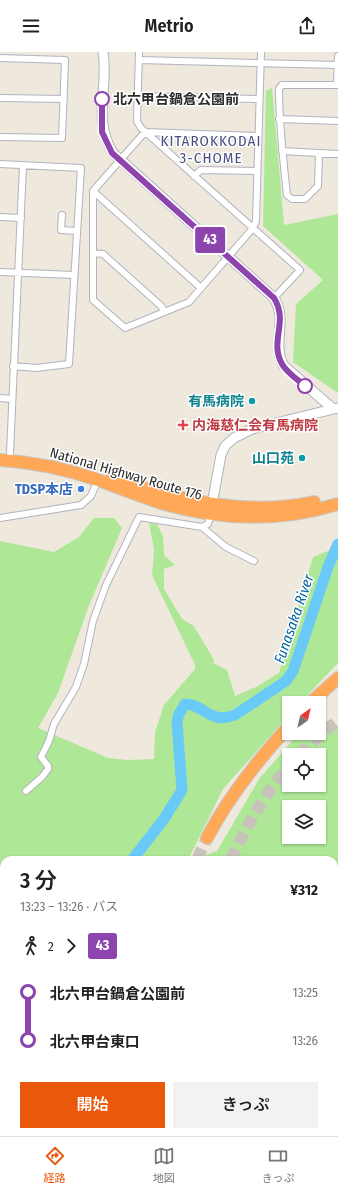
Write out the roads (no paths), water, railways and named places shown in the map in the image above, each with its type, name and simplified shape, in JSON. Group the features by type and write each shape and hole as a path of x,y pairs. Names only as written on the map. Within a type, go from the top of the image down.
{"highway":[{"name":"National Highway Route 176","path":"5,453 69,463 161,494 238,516 292,515 333,501"},
{"name":"National Highway Route 176","path":"0,460 67,470 162,503 212,509"},
{"path":"318,696 338,678"},
{"path":"326,698 338,687"},
{"path":"207,838 235,791 282,734"},
{"path":"264,754 282,737"}],"street":[{"path":"103,52 105,72 101,110 102,132 112,153 274,298 281,318 277,343 279,358 283,365 335,408"},
{"path":"139,52 137,121 145,132 300,270 274,298"},
{"path":"145,132 93,191 93,300 125,328 189,302 253,228 256,221 260,52"},
{"path":"319,154 318,186 305,199 292,199 287,195 279,119 279,89 282,85 338,86 338,56"},
{"path":"0,58 65,60 62,138 0,137"},
{"path":"138,60 338,65"},
{"path":"138,96 259,99"},
{"path":"0,98 64,99"},
{"path":"279,119 338,121"},
{"path":"145,132 258,136"},
{"path":"282,151 338,154"},
{"path":"0,164 81,168 69,364 36,368 13,366"},
{"path":"5,453 12,399 23,166"},
{"path":"194,176 201,170 257,171"},
{"path":"93,191 201,288"},
{"path":"62,215 61,230 77,231"},
{"path":"0,217 21,218"},
{"path":"93,252 104,254 161,306 164,312"},
{"path":"0,272 74,275"},
{"path":"0,398 12,399"},
{"path":"202,527 208,524 212,509 220,455 225,446 234,438 252,429 335,408"},
{"path":"0,518 81,505 87,502 98,480"},
{"path":"26,791 42,777 48,769 48,766 41,757 49,741 54,724 76,687 84,664 93,621 106,585 139,517 202,527 226,547 254,561"}],"waterway":[{"name":"Funasaka River","path":"135,856 164,819 182,790 177,722 179,714 185,704 197,707 219,718 235,715 286,681 293,671 328,567 338,544"}],"tunnel":[{"path":"306,748 338,721"},
{"path":"233,856 257,811 282,775"},
{"path":"199,856 207,838"}],"place":[{"name":"北六甲台鍋倉公園前","path":"102,99"},
{"name":"有馬病院","path":"252,401"},
{"name":"内海慈仁会有馬病院","path":"183,425"},
{"name":"山口苑","path":"302,458"},
{"name":"TDSP本店","path":"81,489"}],"district":[{"name":"KITAROKKODAI 3-CHOME","path":"211,150"}]}
